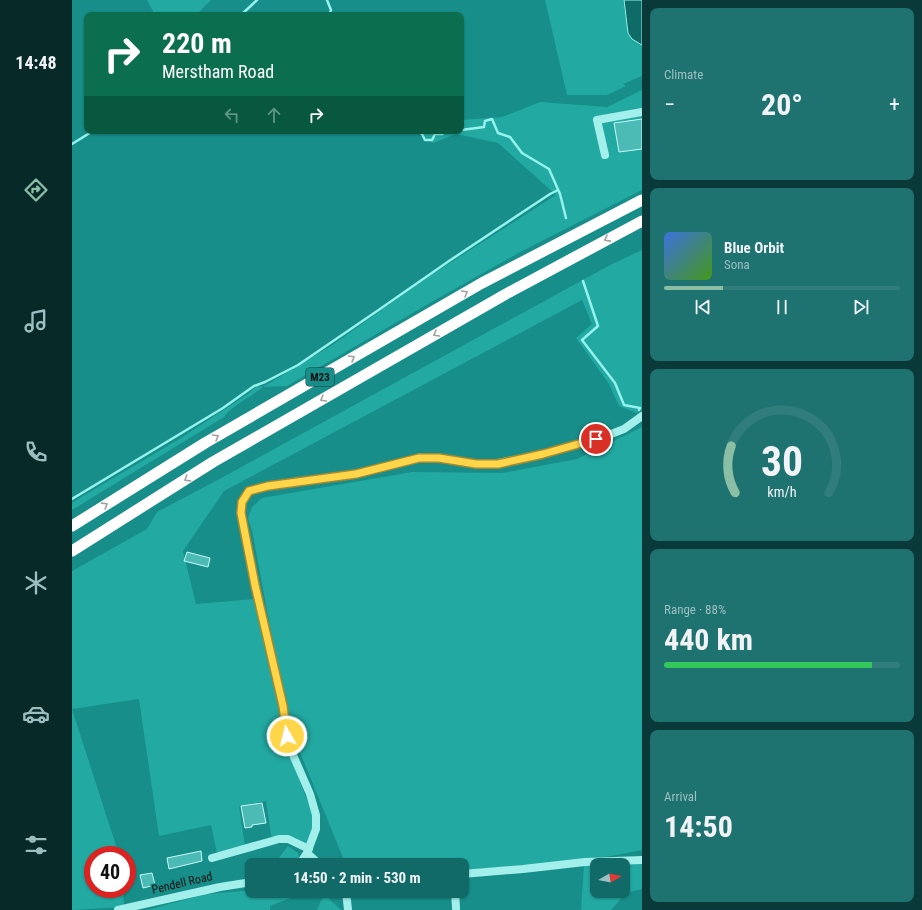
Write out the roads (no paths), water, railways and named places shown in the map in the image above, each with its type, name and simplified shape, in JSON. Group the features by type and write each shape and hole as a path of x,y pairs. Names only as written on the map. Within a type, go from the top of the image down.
{"highway":[{"name":"M23","path":"72,526 205,443 475,287 642,200"},
{"name":"M23","path":"72,551 213,462 506,294 642,221"}],"street":[{"path":"605,155 597,120 642,112"},
{"path":"304,858 308,851 316,828 316,815 314,806 287,736 283,706 255,585 241,513 242,502 249,491 268,486 356,474 419,458 439,458 476,464 498,464 575,446 606,436 624,429 642,416"},
{"path":"212,858 279,839 288,839 308,851 314,858"},
{"path":"469,873 585,862 642,860"},
{"name":"Pendell Road","path":"118,910 220,887 245,883"},
{"path":"347,898 348,910"},
{"path":"455,898 456,908"}],"water":[{"path":"624,0 642,0 642,45 632,39 628,33"}],"waterway":[{"path":"244,12 257,0"},
{"path":"327,0 331,10 330,12"},
{"path":"464,130 484,127 485,121 492,119 498,133 510,137 522,153 549,169 560,194 566,218"},
{"path":"72,144 88,134"},
{"path":"422,134 425,140 432,140 435,134"},
{"path":"435,134 442,134"},
{"path":"72,499 223,408 254,386 298,365 449,261 558,190"},
{"path":"583,281 598,326 582,340 615,383 624,405 640,408 639,410"}]}
